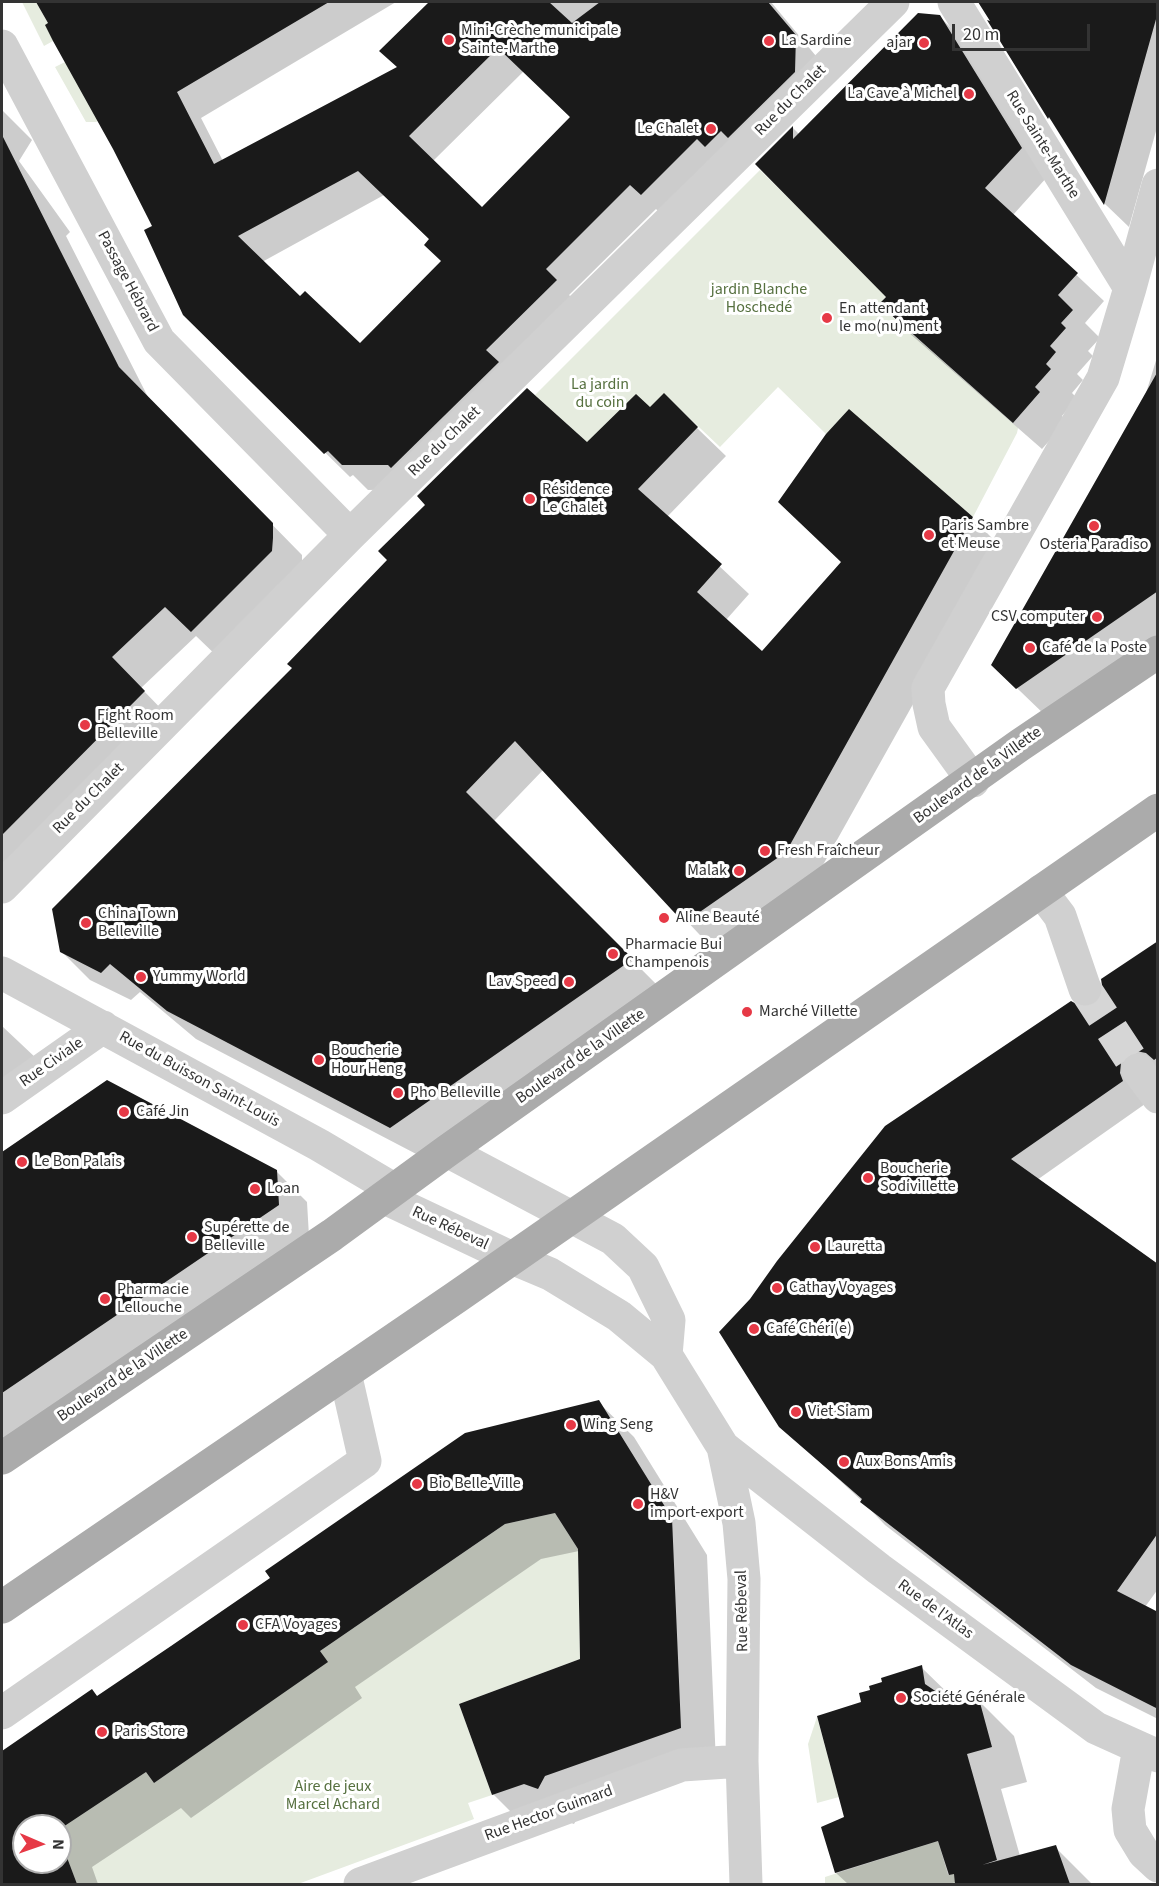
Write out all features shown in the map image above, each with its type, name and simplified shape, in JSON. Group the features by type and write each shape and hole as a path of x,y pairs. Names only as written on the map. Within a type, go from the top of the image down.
{"main road":[{"name":"Boulevard de la Villette","path":"2,1458 390,1194 447,1151 1020,745 1158,651"},
{"path":"2,1607 512,1258 1158,810"}],"street":[{"name":"Rue du Chalet","path":"2,887 350,535 893,2"},
{"name":"Rue Sainte-Marthe","path":"954,2 1130,288"},
{"name":"Passage Hébrard","path":"2,46 159,341 350,535"},
{"path":"973,780 934,727 928,688 1103,378 1158,185"},
{"path":"1041,891 1060,916 1085,989"},
{"name":"Rue du Buisson Saint-Louis","path":"2,973 319,1145 390,1194"},
{"name":"Rue Civiale","path":"2,1098 103,1028"},
{"path":"1138,1070 1158,1097"},
{"path":"447,1151 613,1239 643,1267 669,1320 666,1355"},
{"name":"Rue Rébeval","path":"390,1194 512,1258 550,1274 619,1316 666,1355 723,1447 739,1523 744,1579 742,1761 746,1884"},
{"path":"2,1713 365,1461 345,1373"},
{"name":"Rue de l'Atlas","path":"723,1447 879,1569 1096,1728 1148,1752"},
{"path":"1148,1752 1128,1809 1130,1830 1144,1853 1158,1866"},
{"name":"Rue Hector Guimard","path":"360,1884 682,1765 742,1761"}],"green space":[{"path":"22,2 36,2 48,23 53,41 44,46"},
{"path":"65,62 100,120 86,122 55,67"},
{"name":"jardin Blanche Hoschedé","path":"760,170 887,295 879,305 1018,428 973,517 849,410 826,434 778,387 720,447 664,394 604,458 535,395"},
{"name":"Aire de jeux Marcel Achard","path":"555,1513 578,1549 580,1659 459,1704 492,1795 468,1803 474,1819 298,1884 77,1884 72,1871 72,1821 146,1772 154,1783 327,1662 320,1651 505,1524"},
{"path":"817,1717 839,1797 817,1803 808,1744"},
{"path":"938,1841 948,1875 978,1866 983,1884 825,1884 825,1877"}],"building":[{"path":"36,2 329,2 177,92 214,164 397,67 379,51 429,2 549,2 572,23 600,2 768,2 796,35 795,72 728,138 721,131 705,147 697,139 641,195 630,185 546,269 557,280 486,350 499,362 391,468 388,465 342,465 328,451 324,454 183,315 144,230 152,226 113,149 53,41 45,25 48,23","holes":["498,48 570,117 482,207 409,136","358,171 429,239 424,245 441,261 360,343 305,291 300,296 238,236"]},
{"path":"978,2 1158,2 1158,12 1104,205 1049,117 1048,119"},
{"path":"918,13 940,15 1022,148 985,188 1078,273 1058,295 1073,310 1061,323 1066,328 1050,346 1056,352 1046,364 1051,369 1035,387 1040,392 1013,423 879,304 886,297 755,164 793,126 793,139"},
{"path":"2,135 119,367 273,523 273,538 272,551 191,632 165,607 112,657 145,691 2,835"},
{"path":"1158,371 1158,591 1016,689 991,665"},
{"path":"527,388 587,442 636,394 650,407 664,393 698,427 638,489 722,564 697,592 762,651 841,562 778,502 826,434 849,409 973,517 786,852 684,923 515,741 466,792 633,959 390,1128 167,1011 110,964 101,973 60,952 52,909 292,668 287,664 387,560 378,551 425,505 417,496"},
{"path":"1158,941 1158,1057 1154,1060 1146,1053 1136,1051 1127,1055 1121,1063 1120,1073 1123,1081 1011,1159 1158,1264 1158,1533 1117,1591 1158,1612 1158,1709 1071,1665 860,1502 862,1499 779,1427 719,1332 750,1299 777,1261 885,1126 1071,1001 1082,1007 1090,1007 1099,1002 1103,992 1101,979"},
{"path":"107,1080 277,1170 279,1205 2,1393 2,1152"},
{"path":"599,1400 672,1518 681,1728 545,1776 538,1789 524,1784 492,1795 459,1704 580,1659 578,1549 555,1513 505,1524 320,1651 328,1662 154,1783 146,1772 72,1821 72,1814 12,1814 12,1874 72,1874 72,1871 77,1884 2,1884 2,1751 92,1689 97,1696 171,1646 270,1578 265,1571 465,1433"},
{"path":"922,1665 925,1684 956,1705 979,1699 992,1747 967,1754 997,1860 982,1865 1056,1845 1070,1884 955,1884 954,1874 949,1875 938,1841 835,1873 821,1827 844,1817 817,1716 861,1702 859,1693 870,1690 869,1686 882,1682 881,1678"}],"tunnel":[{"path":"1085,989 1138,1070"}],"place":[{"name":"Mini-Crèche municipale Sainte-Marthe","path":"449,40"},
{"name":"La Sardine","path":"769,41"},
{"name":"ajar","path":"924,43"},
{"name":"La Cave à Michel","path":"969,94"},
{"name":"Le Chalet","path":"711,129"},
{"name":"En attendant le mo(nu)ment","path":"827,318"},
{"name":"Résidence Le Chalet","path":"530,499"},
{"name":"Osteria Paradiso","path":"1094,526"},
{"name":"Paris Sambre et Meuse","path":"929,535"},
{"name":"CSV computer","path":"1097,617"},
{"name":"Café de la Poste","path":"1030,648"},
{"name":"Fight Room Belleville","path":"85,725"},
{"name":"Fresh Fraîcheur","path":"765,851"},
{"name":"Malak","path":"739,871"},
{"name":"Aline Beauté","path":"664,918"},
{"name":"China Town Belleville","path":"86,923"},
{"name":"Pharmacie Bui Champenois","path":"613,954"},
{"name":"Yummy World","path":"141,977"},
{"name":"Lav Speed","path":"569,982"},
{"name":"Marché Villette","path":"747,1012"},
{"name":"Boucherie Hour Heng","path":"319,1060"},
{"name":"Pho Belleville","path":"398,1093"},
{"name":"Café Jin","path":"124,1112"},
{"name":"Le Bon Palais","path":"22,1162"},
{"name":"Boucherie Sodivillette","path":"868,1178"},
{"name":"Loan","path":"255,1189"},
{"name":"Supérette de Belleville","path":"192,1237"},
{"name":"Lauretta","path":"815,1247"},
{"name":"Cathay Voyages","path":"777,1288"},
{"name":"Pharmacie Lellouche","path":"105,1299"},
{"name":"Café Chéri(e)","path":"754,1329"},
{"name":"Viet Siam","path":"796,1412"},
{"name":"Wing Seng","path":"571,1425"},
{"name":"Aux Bons Amis","path":"844,1462"},
{"name":"Bio Belle-Ville","path":"417,1484"},
{"name":"H&V import-export","path":"638,1504"},
{"name":"CFA Voyages","path":"243,1625"},
{"name":"Société Générale","path":"901,1698"},
{"name":"Paris Store","path":"102,1732"}],"park label":[{"name":"La jardin du coin","path":"600,394"}]}
